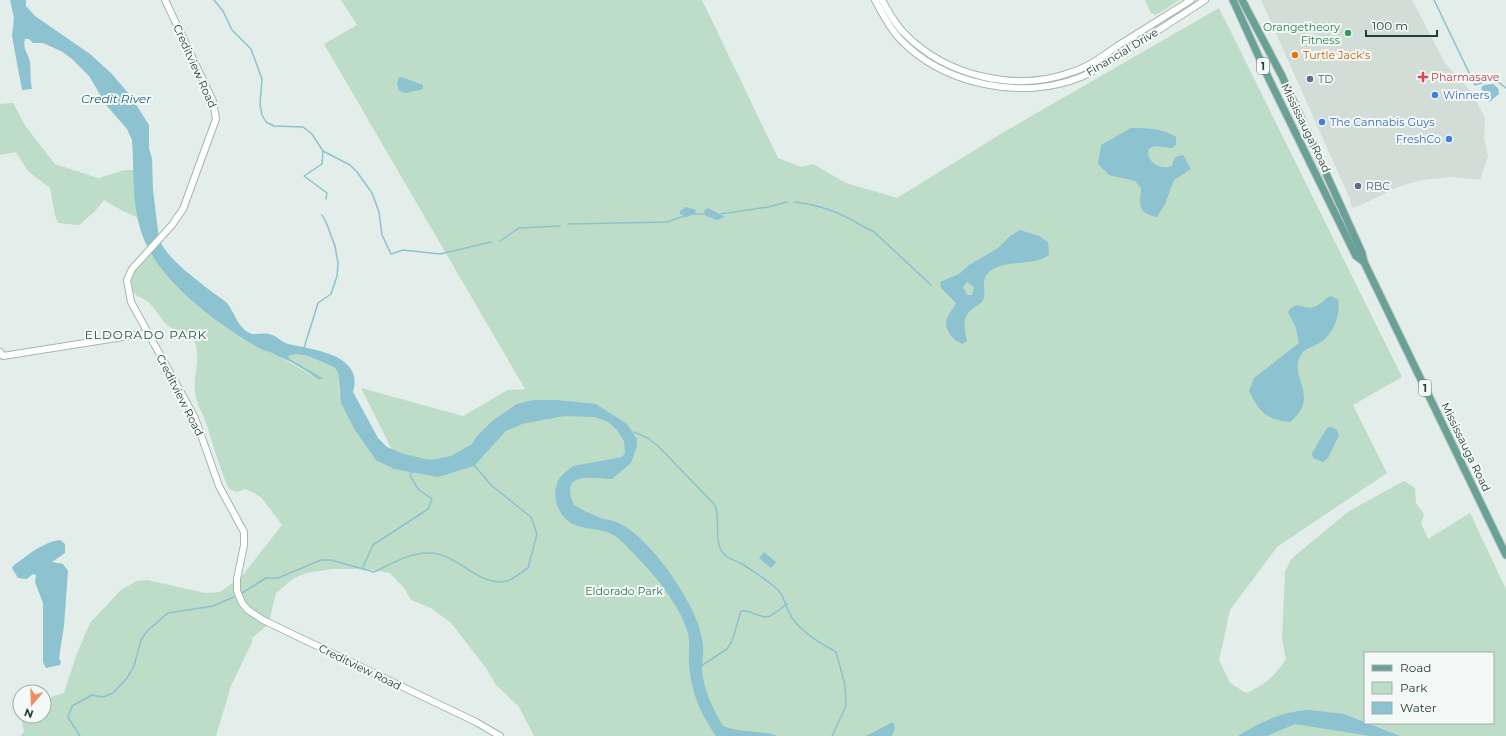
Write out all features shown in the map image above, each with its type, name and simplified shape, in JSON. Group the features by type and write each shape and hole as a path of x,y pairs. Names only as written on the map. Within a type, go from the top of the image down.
{"main road":[{"name":"Mississauga Road","path":"1233,0 1269,79 1356,256 1364,262"},
{"name":"Mississauga Road","path":"1242,0 1282,76 1362,253 1364,262 1506,555"}],"street":[{"name":"Creditview Road","path":"165,0 212,101 216,116 183,209 164,234 132,269 127,284 131,302 195,418 219,486 244,532 244,545 236,585 239,598 248,610 263,620 476,722 500,736"},
{"name":"Financial Drive","path":"874,0 899,38 921,57 935,65 975,82 1009,87 1037,88 1058,85 1097,68 1205,0"},
{"name":"Financial Drive","path":"882,0 903,32 925,51 947,64 971,74 991,78 1028,81 1058,77 1074,72 1191,0"},
{"path":"0,352 3,356 148,333"}],"shaded area":[{"path":"1261,0 1412,0 1445,63 1472,93 1485,118 1484,138 1488,156 1480,180 1451,177 1422,180 1398,187 1352,208 1350,199"}],"green space":[{"name":"Eldorado Park","path":"341,0 702,0 778,158 801,167 813,164 846,183 897,198 1004,132 1219,8 1402,377 1353,405 1387,473 1277,547 1230,610 1219,660 1230,683 1246,693 1264,683 1278,671 1286,659 1282,639 1285,572 1291,559 1349,511 1404,481 1415,488 1416,503 1424,514 1421,523 1428,539 1470,513 1506,589 1506,736 534,736 518,705 496,685 486,668 451,623 431,608 411,600 404,588 390,573 367,569 332,569 307,573 294,578 276,593 270,618 266,626 252,638 252,642 231,686 216,736 20,736 24,732 22,724 52,724 52,697 64,693 76,656 90,623 121,590 137,581 147,580 205,593 220,592 242,576 282,525 261,497 246,489 237,492 229,489 196,396 195,386 197,349 195,343 192,337 185,332 173,329 166,324 150,303 132,291 129,274 131,269 137,263 151,254 174,283 260,348 277,355 318,379 323,379 290,359 288,356 296,354 308,356 334,367 338,372 339,393 394,469 402,470 361,388 463,416 508,390 525,389 324,44 357,25"},
{"path":"1145,0 1180,0 1156,15 1151,13"},
{"path":"13,103 26,127 55,164 98,178 125,170 134,170 137,217 104,200 95,211 79,225 58,223 50,188 28,171 16,152 0,155 0,104"}],"water":[{"name":"Credit River","path":"10,0 26,0 26,6 35,16 90,54 111,73 130,95 149,125 149,149 152,158 153,190 159,239 168,254 190,275 224,300 240,325 249,333 272,335 288,344 323,352 344,362 351,369 354,379 353,392 378,438 387,447 404,454 430,460 451,456 472,444 477,436 492,421 517,404 533,400 556,400 596,404 627,424 637,439 637,446 631,463 612,479 586,478 579,479 574,482 571,486 570,494 574,505 601,518 624,526 649,547 674,579 694,614 700,631 703,648 702,669 704,684 712,706 723,726 737,730 778,736 716,736 701,711 692,686 689,666 689,639 685,624 678,610 664,589 636,556 615,536 600,530 575,525 569,522 560,512 555,493 559,479 565,473 573,466 622,457 625,453 624,441 617,430 608,422 595,417 564,416 522,424 506,431 474,466 438,477 394,469 376,460 355,430 341,403 338,372 334,367 308,356 296,354 288,356 290,359 324,379 318,379 287,360 259,348 224,326 206,312 172,282 158,265 147,247 137,218 134,196 132,140 127,129 107,106 89,76 72,59 61,51 43,43 33,43 29,39 25,39 24,46 30,63 32,89 22,90 12,36 14,18"},
{"path":"399,77 423,85 423,89 406,93 399,91 397,83"},
{"path":"1493,84 1498,88 1499,94 1489,102 1481,88 1484,85"},
{"path":"1131,128 1149,128 1160,130 1176,137 1176,145 1172,148 1156,146 1151,147 1148,155 1154,163 1165,167 1172,166 1175,157 1183,155 1191,169 1174,180 1165,204 1157,217 1142,210 1140,203 1141,188 1135,181 1109,175 1098,164 1101,145"},
{"path":"686,207 696,210 695,213 687,217 680,214 680,211"},
{"path":"708,208 725,217 717,220 706,216 704,211"},
{"path":"1020,230 1039,236 1048,242 1049,255 1043,259 1035,261 1009,264 994,268 988,273 984,279 983,300 968,313 966,317 964,324 967,341 963,344 952,337 946,326 947,318 956,303 941,288 940,282 959,274 969,265 998,248 1010,236","holes":["967,282 974,287 972,295 967,295 963,287"]},
{"path":"1330,296 1338,299 1339,305 1336,323 1326,338 1303,352 1298,363 1298,371 1304,395 1303,404 1299,413 1290,422 1270,417 1260,410 1249,391 1254,378 1299,343 1296,328 1288,312 1291,308 1297,305 1310,308 1314,307"},
{"path":"1330,427 1336,429 1339,435 1328,458 1323,462 1313,458 1312,453 1327,428"},
{"path":"60,540 65,544 65,553 52,562 63,564 68,571 64,626 59,658 61,662 60,665 46,668 43,662 43,603 35,582 36,575 33,574 27,579 18,578 12,568 14,565 48,543"},
{"path":"764,552 776,562 771,568 759,558"},
{"path":"1310,710 1344,714 1364,722 1364,724 1369,724 1400,736 1370,736 1295,724 1267,736 1238,736 1272,718"},
{"path":"893,722 895,728 892,736 866,736"}],"waterway":[{"path":"214,0 223,11 232,30 251,49 262,79 260,104 262,115 266,122 274,126 303,127 312,134 323,151 350,165 357,172 372,193 379,212 382,235 391,254 403,250 440,254 491,242"},
{"path":"1434,0 1475,85 1494,79 1506,88"},
{"path":"323,151 322,164 304,176 327,193 326,199"},
{"path":"721,214 768,207 787,202"},
{"path":"795,202 836,212 873,231 931,285"},
{"path":"691,214 707,214"},
{"path":"304,348 318,303 331,294 337,276 338,263 335,246 322,215"},
{"path":"568,224 667,222 687,215"},
{"path":"500,241 519,228 560,226"},
{"path":"634,432 648,438 659,447 715,505 719,543 724,554 742,564 776,588 782,596 791,617 796,623 809,635 836,652 845,685 846,706 832,736"},
{"path":"242,593 266,578 278,578 321,560 331,560 374,572 394,562 421,553 439,554 449,558 477,575 497,582 512,579 528,568 537,534 531,517 491,485 474,465"},
{"path":"362,569 373,545 428,509 432,499 418,489 410,475 412,471"},
{"path":"80,736 68,717 72,706 92,695 103,697 113,693 127,678 134,666 141,640 147,631 168,613 213,606 234,597"},
{"path":"701,666 727,649 732,641 741,611 767,617 787,604"}],"place":[{"name":"Orangetheory Fitness","path":"1348,33"},
{"name":"Turtle Jack's","path":"1295,55"},
{"name":"Pharmasave","path":"1423,77"},
{"name":"TD","path":"1310,79"},
{"name":"Winners","path":"1435,95"},
{"name":"The Cannabis Guys","path":"1322,122"},
{"name":"FreshCo","path":"1449,139"},
{"name":"RBC","path":"1358,186"}],"district":[{"name":"ELDORADO PARK","path":"146,334"}]}
